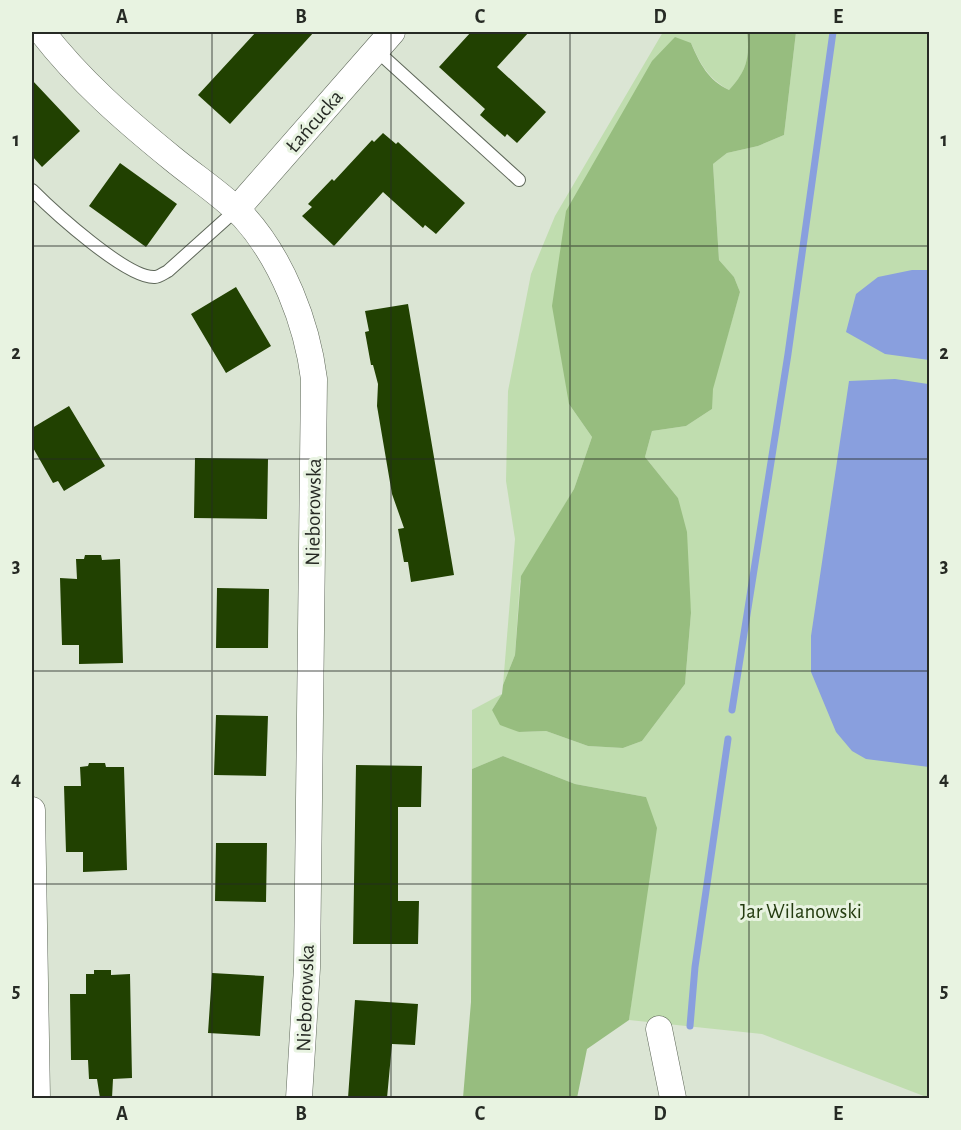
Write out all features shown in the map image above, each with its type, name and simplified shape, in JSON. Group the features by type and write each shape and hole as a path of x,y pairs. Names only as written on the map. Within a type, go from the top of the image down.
{"street":[{"name":"Nieborowska","path":"42,32 105,103 237,210 265,246 285,283 298,315 314,379 307,968 300,1098"},
{"name":"Łańcucka","path":"237,210 384,41"},
{"path":"32,810 35,1085"},
{"path":"659,1029 673,1098"}],"lane":[{"path":"384,41 519,180"},
{"path":"32,190 56,213 120,263 141,274 156,277 168,272 237,210"}],"green space":[{"path":"663,32 747,32 746,64 740,77 729,90 706,70 691,43 569,404 592,437 574,489 520,581 515,655 503,685 515,539 506,481 508,391 531,274 555,216"},
{"path":"747,32 796,32 784,135 758,146 727,153 713,164 719,260 734,277 740,292 713,389 712,409 686,426 652,431 645,457 678,498 687,532 691,613 685,684 642,741 623,748 588,746 546,731 519,732 500,725 492,710 502,694 503,685 515,655 521,576 574,489 592,437 569,404 552,306 566,211 652,61 675,37 691,43 706,71 715,81 729,90 740,76 746,63"},
{"name":"Jar Wilanowski","path":"796,32 929,32 929,1098 762,1034 629,1020 641,929 646,797 575,784 503,756 472,769 472,710 502,694 492,710 519,732 546,731 588,746 623,748 642,741 685,684 691,613 678,498 645,457 652,431 686,426 712,409 712,389 740,292 734,277 719,260 713,164 727,153 758,146 784,135"},
{"path":"503,756 575,784 646,797 657,828 629,1020 587,1049 577,1098 463,1098 471,1002 472,769"}],"water":[{"path":"912,270 929,270 929,360 885,354 846,332 856,294 878,277"},
{"path":"929,376 929,767 866,759 852,751 836,732 811,672 811,636 849,381 895,379 928,384"}],"building":[{"path":"256,32 314,32 230,124 198,95"},
{"path":"471,32 529,32 497,67 546,112 517,143 507,134 505,137 480,115 485,109 439,67"},
{"path":"32,80 80,131 42,167 32,156"},
{"path":"383,133 396,144 398,142 465,203 436,234 425,225 423,228 383,192 334,246 302,216 312,207 308,204 332,179 334,181 372,140 374,142"},
{"path":"120,163 177,204 146,247 89,206"},
{"path":"236,287 271,346 226,373 191,314"},
{"path":"408,304 454,575 411,582 408,562 404,562 398,529 404,528 392,494 377,406 378,384 373,365 371,365 365,332 369,331 365,311"},
{"path":"69,406 105,466 64,491 58,481 53,483 32,446 32,428"},
{"path":"195,458 268,459 267,519 194,518"},
{"path":"85,555 101,555 102,560 120,559 123,663 79,664 79,645 62,645 60,578 77,579 76,559 84,559"},
{"path":"217,588 269,589 268,648 216,648"},
{"path":"216,715 268,716 266,776 214,775"},
{"path":"89,763 105,763 106,767 124,767 127,870 83,872 83,852 66,852 64,786 81,786 80,767 88,766"},
{"path":"356,765 422,766 421,807 398,807 398,901 419,901 418,944 353,944"},
{"path":"216,843 267,843 266,902 215,901"},
{"path":"94,970 111,970 111,975 130,974 132,1078 113,1079 112,1098 100,1098 97,1079 89,1079 88,1060 71,1060 70,994 86,994 86,974 94,974"},
{"path":"212,973 264,976 260,1036 208,1033"},
{"path":"355,1000 418,1004 415,1045 392,1044 387,1098 348,1098"}],"waterway":[{"path":"732,710 788,354 833,32"},
{"path":"690,1026 695,967 728,739"}]}
